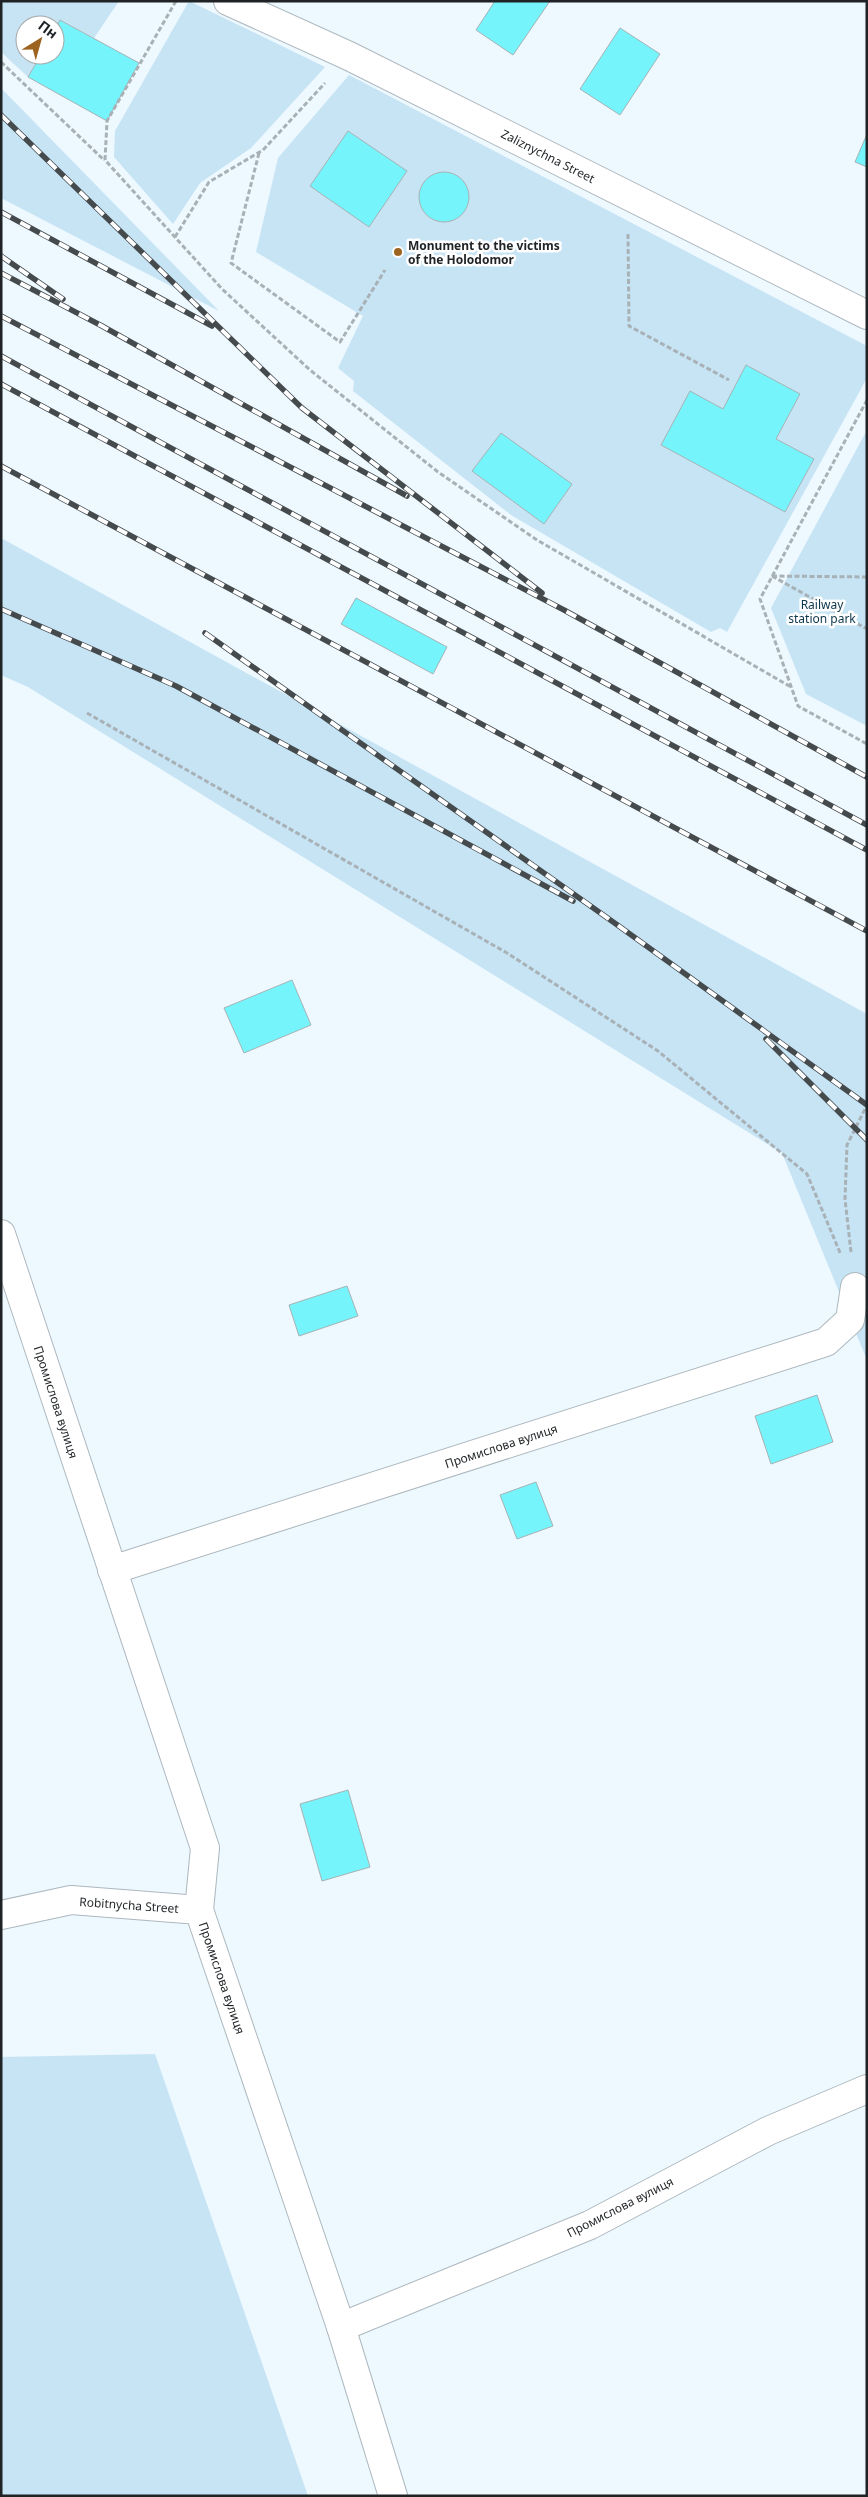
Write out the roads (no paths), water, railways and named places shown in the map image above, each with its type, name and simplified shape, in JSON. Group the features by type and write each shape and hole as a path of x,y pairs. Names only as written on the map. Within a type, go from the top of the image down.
{"street":[{"name":"Zaliznychna Street","path":"228,1 349,56 867,315"},
{"name":"Промислова вулиця","path":"1,1234 205,1848 199,1910 341,2327 393,2496"},
{"name":"Промислова вулиця","path":"112,1570 826,1342 850,1320 855,1287"},
{"name":"Robitnycha Street","path":"1,1915 71,1900 199,1910"},
{"name":"Промислова вулиця","path":"341,2327 590,2225 768,2131 867,2089"}],"railway":[{"path":"1,115 302,408 542,593"},
{"path":"1,212 212,326"},
{"path":"1,256 63,299"},
{"path":"1,273 102,326 407,496"},
{"path":"1,316 564,610 867,777"},
{"path":"1,356 867,825"},
{"path":"1,384 867,850"},
{"path":"1,466 867,931"},
{"path":"1,609 176,686 573,901"},
{"path":"205,633 616,924 867,1105"},
{"path":"766,1039 867,1140"}],"place":[{"name":"Monument to the victims of the Holodomor","path":"398,252"}],"park label":[{"name":"Railway station park","path":"822,611"}]}
